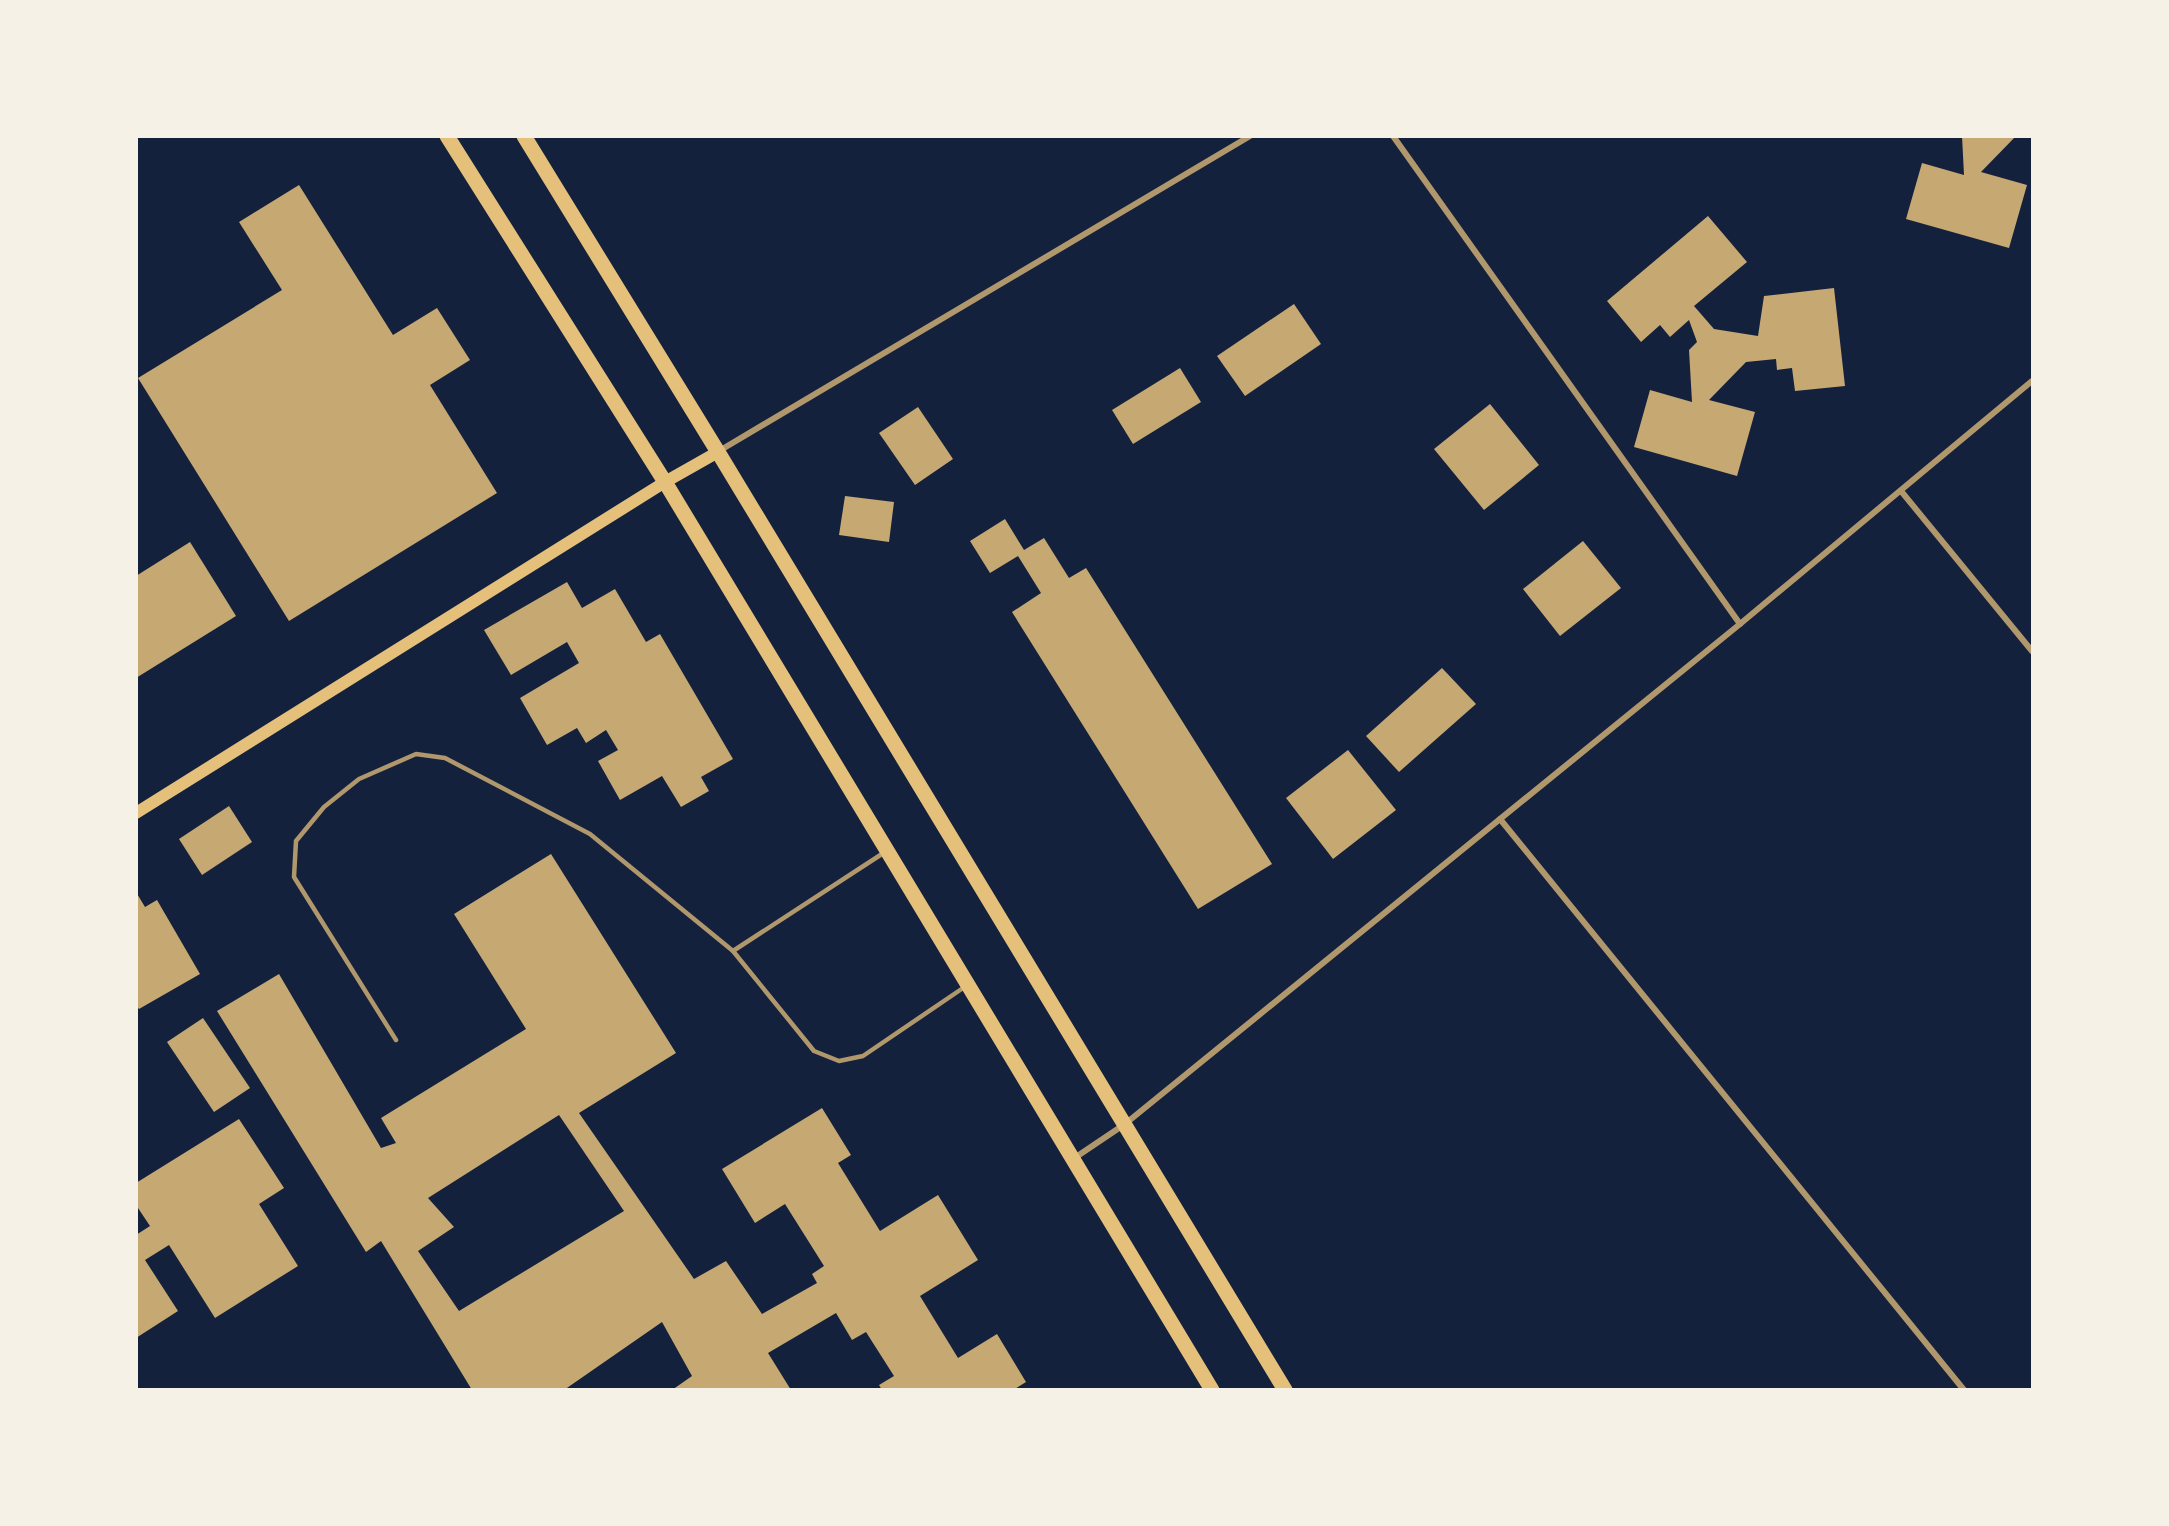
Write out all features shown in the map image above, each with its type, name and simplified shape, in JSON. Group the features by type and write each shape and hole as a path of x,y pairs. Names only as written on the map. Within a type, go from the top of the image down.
{"main road":[{"path":"447,136 665,482 1212,1389"},
{"path":"524,136 1286,1389"},
{"path":"136,813 665,482 718,452"}],"street":[{"path":"718,452 1250,136"},
{"path":"1393,136 1740,624"},
{"path":"1073,1159 1125,1124 1740,624 2032,383"},
{"path":"1901,491 2032,651"},
{"path":"1500,819 1964,1389"}],"lane":[{"path":"396,1040 294,877 296,842 324,807 359,779 416,753 445,758 590,834 733,951 814,1051 839,1061 863,1056 968,985"},
{"path":"733,951 887,851"}],"building":[{"path":"1962,136 2016,136 1981,172 2027,185 2009,248 1906,219 1922,163 1964,175"},
{"path":"299,185 393,335 437,308 470,360 430,385 497,493 289,621 138,378 282,290 239,222"},
{"path":"1708,216 1747,262 1694,306 1714,329 1758,336 1764,296 1834,288 1845,386 1795,391 1792,368 1777,370 1776,359 1746,362 1709,400 1755,412 1737,476 1634,447 1650,390 1692,402 1689,350 1697,342 1689,320 1670,337 1660,325 1641,342 1607,301"},
{"path":"1294,304 1321,344 1245,396 1217,356"},
{"path":"1180,368 1201,402 1133,444 1112,410"},
{"path":"1490,404 1539,465 1484,510 1434,449"},
{"path":"918,407 953,459 915,485 879,433"},
{"path":"845,496 894,502 889,542 839,535"},
{"path":"1005,519 1024,550 1044,538 1069,578 1086,568 1272,864 1198,909 1012,612 1041,593 1018,556 990,573 970,541"},
{"path":"1583,541 1621,588 1560,636 1523,589"},
{"path":"190,542 236,616 136,678 136,576"},
{"path":"567,582 582,608 615,589 646,642 660,634 733,759 701,777 709,791 681,807 662,776 620,800 598,761 618,750 606,730 586,743 577,728 547,745 520,698 579,663 567,642 511,675 484,630"},
{"path":"1442,668 1476,704 1399,772 1366,736"},
{"path":"1348,750 1396,810 1333,859 1286,798"},
{"path":"229,806 252,842 202,875 179,839"},
{"path":"551,854 676,1053 579,1113 694,1279 726,1261 762,1314 817,1283 812,1274 824,1266 785,1204 755,1223 722,1169 822,1108 851,1155 838,1163 880,1231 938,1195 978,1260 920,1296 958,1358 997,1334 1026,1382 1013,1390 882,1390 879,1385 894,1376 866,1332 852,1340 836,1313 768,1353 791,1390 672,1390 692,1376 662,1322 564,1390 472,1390 381,1241 366,1252 217,1011 279,974 381,1148 396,1143 381,1118 526,1029 454,914","holes":["559,1115 624,1211 459,1311 418,1251 454,1227 428,1198"]},
{"path":"136,892 145,907 157,900 200,974 139,1009 136,1005"},
{"path":"203,1018 250,1088 214,1112 167,1042"},
{"path":"239,1119 284,1188 259,1204 298,1266 215,1318 169,1245 145,1260 178,1311 136,1338 136,1235 150,1226 136,1205 136,1183"}]}
